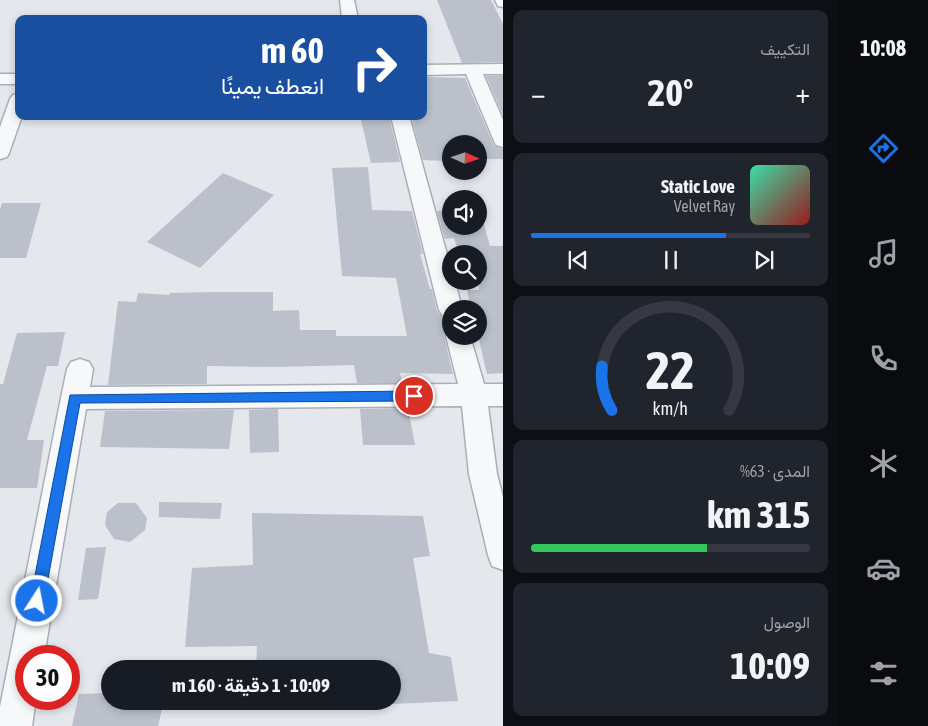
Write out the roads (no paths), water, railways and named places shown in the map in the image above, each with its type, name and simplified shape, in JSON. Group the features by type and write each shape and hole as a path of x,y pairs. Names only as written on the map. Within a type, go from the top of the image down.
{"street":[{"path":"348,0 350,15"},
{"path":"427,70 503,69"},
{"path":"472,70 503,141"},
{"path":"0,80 15,79"},
{"path":"0,153 15,110"},
{"path":"401,120 448,300"},
{"path":"460,345 474,396 483,474 503,555"},
{"path":"28,645 80,369"},
{"path":"74,398 503,395"},
{"path":"14,726 17,710"}]}
